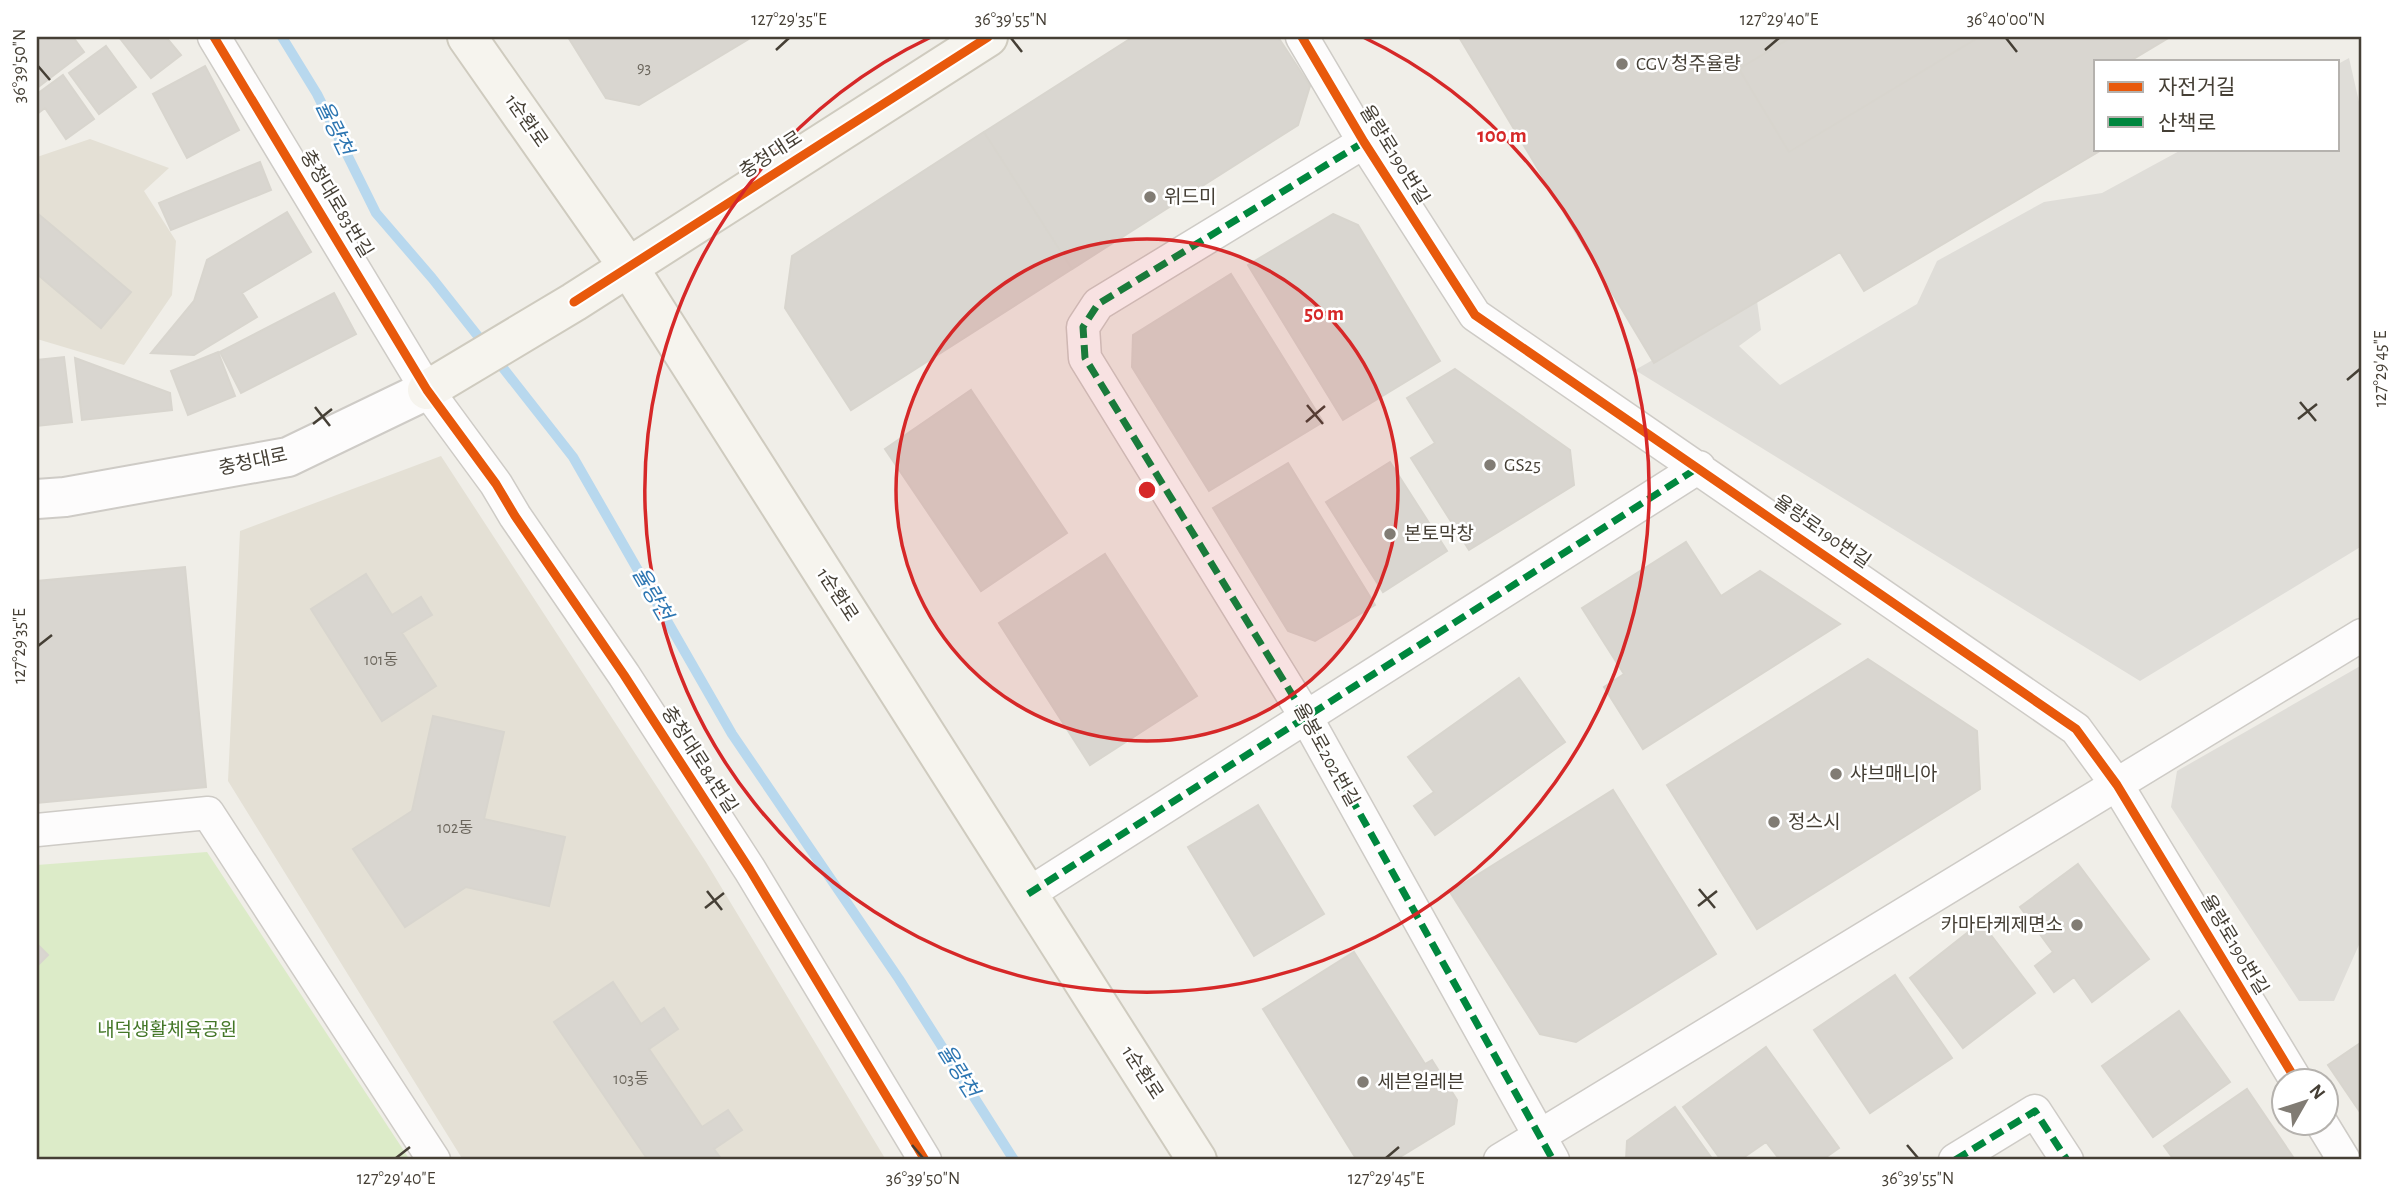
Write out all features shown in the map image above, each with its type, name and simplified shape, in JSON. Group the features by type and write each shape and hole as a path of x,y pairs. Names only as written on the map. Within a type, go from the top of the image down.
{"main road":[{"name":"1순환로","path":"467,37 629,268 1197,1160"},
{"name":"충청대로","path":"440,382 629,268 988,37"}],"street":[{"name":"충청대로83번길","path":"214,37 440,382"},
{"name":"율량로190번길","path":"1302,37 1364,142 1475,315 2076,729 2117,785 2289,1068"},
{"name":"율봉로202번길","path":"1364,142 1098,304 1083,327 1085,358 1306,717 1546,1149"},
{"name":"충청대로","path":"37,499 65,497 288,457 440,382"},
{"name":"충청대로84번길","path":"440,382 515,516 624,675 750,870 925,1160"},
{"path":"1028,894 1699,467"},
{"path":"1500,1160 1546,1149 2117,785 2362,635"},
{"path":"37,830 208,813 434,1160"},
{"path":"1955,1160 2035,1111 2067,1160"},
{"path":"2331,1138 2344,1160"}],"shaded area":[{"path":"2349,58 2362,115 2362,546 2140,681 1635,370 1757,301 1761,330 1739,346 1780,385 1917,304 1937,261 2044,202 2102,193 2181,150 2340,150 2340,63"},
{"path":"90,139 169,168 144,191 176,241 172,295 124,365 37,339 37,157"},
{"path":"441,456 706,862 886,1160 463,1160 228,781 240,531"},
{"path":"2362,665 2362,938 2334,1001 2299,1001 2171,807 2177,771"}],"green space":[{"name":"내덕생활체육공원","path":"207,852 410,1160 37,1160 37,865"}],"building":[{"path":"37,37 73,37 84,52 37,88"},
{"path":"119,37 166,37 181,55 151,78"},
{"path":"568,37 752,37 639,105 606,98"},
{"path":"1133,37 1278,37 1310,86 1298,125 1072,269 984,132"},
{"path":"1459,37 2170,37 2132,60 2094,60 2094,150 2101,150 1864,291 1840,252 1654,363"},
{"path":"1792,37 1979,37 1789,152 1739,69"},
{"path":"106,46 136,87 99,114 69,73"},
{"path":"205,66 239,130 187,158 153,94"},
{"path":"63,75 94,119 66,139 45,108 37,114 37,94"},
{"path":"984,132 1072,269 851,410 785,308 792,256"},
{"path":"260,162 271,190 171,230 159,203"},
{"path":"287,212 311,252 242,293 257,317 194,355 151,353 194,301 207,260"},
{"path":"37,213 131,292 101,328 37,274"},
{"path":"1333,214 1358,225 1440,361 1343,420 1248,265"},
{"path":"1231,274 1323,422 1209,491 1132,367 1133,335"},
{"path":"334,293 356,334 241,393 220,352"},
{"path":"218,352 235,396 188,415 171,371"},
{"path":"64,357 72,422 37,426 37,360"},
{"path":"75,358 170,393 172,410 82,420"},
{"path":"1455,369 1570,450 1574,485 1469,550 1411,458 1435,443 1407,398"},
{"path":"971,390 1067,533 981,591 885,449"},
{"path":"1390,462 1447,551 1383,592 1326,502"},
{"path":"1288,463 1375,605 1315,641 1288,631 1213,508"},
{"path":"1686,542 1721,596 1760,571 1840,624 1643,749 1604,687 1624,674 1582,608"},
{"path":"1105,554 1197,696 1090,765 999,623"},
{"path":"185,567 206,787 37,803 37,581"},
{"path":"366,574 392,615 421,597 432,615 402,633 436,686 382,721 311,609"},
{"path":"1868,659 1977,731 1980,789 1757,929 1667,785"},
{"path":"1519,678 1565,742 1435,835 1414,806 1434,792 1408,757"},
{"path":"433,716 504,732 484,819 565,837 549,906 466,887 405,927 353,849 412,811"},
{"path":"1613,790 1716,954 1576,1042 1540,1034 1450,892"},
{"path":"1258,805 1324,914 1254,956 1188,847"},
{"path":"2078,864 2149,959 2092,1002 2074,977 2054,992 2035,966 2053,952 2020,907"},
{"path":"1981,922 2035,993 1963,1048 1910,978"},
{"path":"37,944 48,955 37,966"},
{"path":"1354,952 1425,1064 1432,1060 1457,1100 1454,1124 1395,1160 1363,1160 1355,1157 1263,1009"},
{"path":"1895,975 1952,1058 1870,1113 1814,1030"},
{"path":"613,982 641,1024 664,1008 678,1029 649,1049 702,1127 728,1110 742,1130 714,1149 722,1160 648,1160 554,1022"},
{"path":"2179,1011 2230,1082 2153,1137 2102,1066"},
{"path":"2362,1042 2362,1115 2340,1083 2340,1068 2330,1068 2328,1065"},
{"path":"1766,1047 1839,1148 1822,1160 1780,1160 1766,1142 1740,1160 1721,1160 1683,1107"},
{"path":"2247,1089 2270,1123 2270,1138 2280,1138 2295,1160 2174,1160 2164,1146"},
{"path":"1675,1107 1713,1160 1626,1160 1627,1141"}],"waterway":[{"name":"율량천","path":"282,37 317,94 376,213 485,345"},
{"name":"율량천","path":"496,359 573,457 732,734 899,979 1014,1160"}],"marked path":[{"path":"1364,142 1098,304 1083,327 1085,358 1306,717 1553,1160"},
{"path":"1028,894 1699,467"},
{"path":"1955,1160 2035,1111 2067,1160"}],"cycle path":[{"path":"214,37 427,390 496,484 624,675 750,870 925,1160"},
{"path":"574,302 988,37"},
{"path":"1302,37 1364,142 1475,315 2076,729 2117,785 2289,1068"}],"place":[{"name":"CGV 청주율량","path":"1622,64"},
{"name":"위드미","path":"1150,197"},
{"name":"GS25","path":"1490,465"},
{"name":"본토막창","path":"1390,534"},
{"name":"샤브매니아","path":"1836,774"},
{"name":"정스시","path":"1774,822"},
{"name":"카마타케제면소","path":"2077,925"},
{"name":"세븐일레븐","path":"1363,1082"}]}
